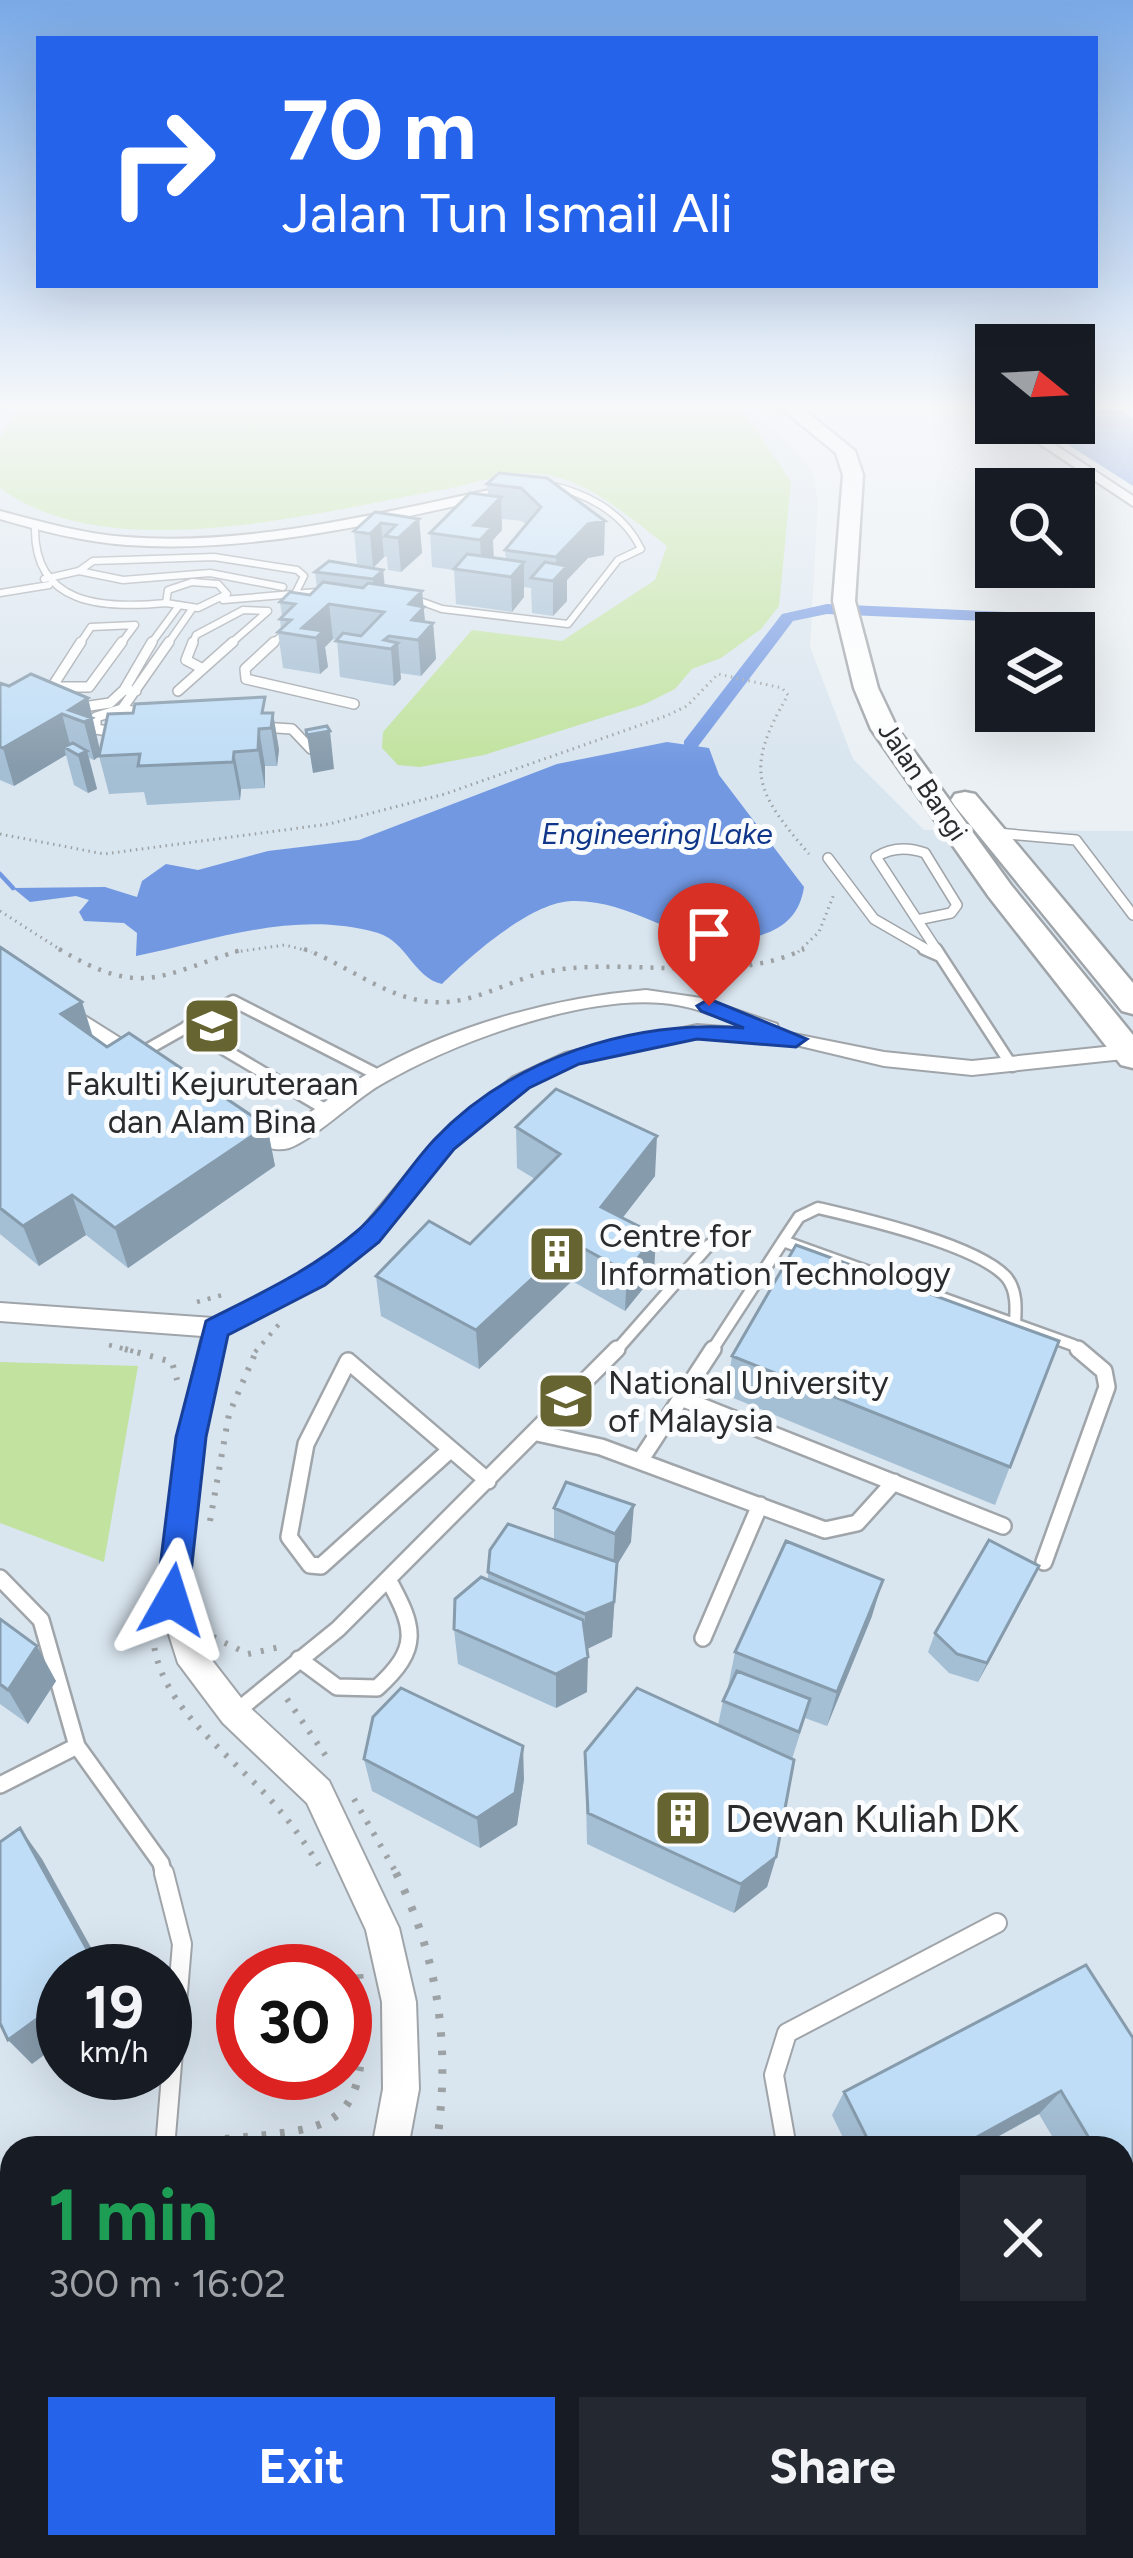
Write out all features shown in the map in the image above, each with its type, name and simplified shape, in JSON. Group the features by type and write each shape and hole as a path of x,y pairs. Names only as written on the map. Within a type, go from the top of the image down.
{"main road":[{"name":"Jalan Bangi","path":"855,528 866,688 884,728 1000,891 1132,1054"},
{"name":"Jalan Bangi","path":"858,610 890,686 922,740 989,833 1133,1004"}],"street":[{"path":"38,528 124,541 225,539 286,528"},
{"path":"39,991 157,1069"},
{"path":"225,1112 271,1141 284,1142 380,1076 475,1034 604,1001 647,995 709,1006 796,1039 884,1059 972,1068 1132,1054"},
{"path":"0,1312 149,1327 216,1328 315,1278 369,1235 445,1143 520,1082 572,1058 697,1031 796,1039"},
{"path":"216,1328 191,1437 172,1600 188,1653 234,1713 318,1792 382,1928 399,2002 401,2090 392,2136"}],"lane":[{"path":"35,528 34,561 46,582 96,603 129,606 165,599 192,582 271,593"},
{"path":"389,595 442,609 561,626 568,624 617,558 641,549 626,528"},
{"path":"0,592 79,572 93,561 230,558 297,570 304,576 296,590"},
{"path":"79,572 104,580 132,581 200,572 296,590"},
{"path":"223,600 226,587"},
{"path":"165,599 178,608 192,609 296,590 350,592"},
{"path":"313,606 330,590"},
{"path":"140,724 141,713 122,709 96,717 57,710 110,703 124,690 138,662 178,608"},
{"path":"122,709 192,609"},
{"path":"158,632 196,635 243,610 268,611 178,692"},
{"path":"296,622 245,669 246,679 354,704"},
{"path":"111,661 135,625 92,627 52,687 88,686 111,661 153,662"},
{"path":"196,635 186,660 203,669"},
{"path":"124,690 136,691"},
{"path":"96,717 96,729 105,732 158,725"},
{"path":"245,727 292,729 311,749"},
{"path":"989,833 1076,840 1133,915"},
{"path":"917,920 951,913 957,905 926,853 912,848 880,853 876,857 1012,1066"},
{"path":"822,860 874,923 941,956"},
{"path":"1116,896 1133,894"},
{"path":"135,1057 227,1003 240,1002 380,1076"},
{"path":"186,1027 330,1112"},
{"path":"640,1461 783,1241 800,1217 818,1208 988,1261 1011,1283 1015,1324"},
{"path":"783,1241 1015,1324 1090,1355 1104,1371 1106,1387 1044,1562"},
{"path":"234,1713 338,1630 537,1433 710,1245"},
{"path":"450,1450 321,1565 310,1565 290,1537 301,1464 321,1410 348,1361 488,1481"},
{"path":"681,1398 1003,1526"},
{"path":"537,1433 640,1461 825,1530 852,1528 872,1513 893,1482"},
{"path":"703,1638 760,1505"},
{"path":"0,1577 40,1621 77,1747 161,1863 182,1944 166,2136"},
{"path":"299,1659 337,1688 377,1688 406,1665 414,1632 388,1579"},
{"path":"0,1785 77,1747"},
{"path":"785,2136 772,2067 787,2033 997,1923"}],"path":[{"path":"0,834 104,854 329,824 466,788 666,716 687,706 718,674 782,688 788,695 765,728 757,782 765,802 822,860"},
{"path":"0,911 115,977 150,982 176,978 230,952 255,945 286,945 318,954 404,998 434,1003 473,996 536,974 624,965 764,963 805,949 828,916 834,895 825,878"},
{"path":"196,1302 240,1290"},
{"path":"209,1530 235,1395 250,1358 283,1321"},
{"path":"206,1622 211,1635 225,1646 248,1654 284,1646"}],"shaded area":[{"name":"National University of Malaysia","path":"0,528 816,528 810,647 853,759 924,830 1133,831 1133,2136 0,2136"}],"green space":[{"path":"644,528 787,528 779,606 761,629 721,658 692,669 675,689 645,704 484,755 420,767 398,765 382,748 383,732 472,630 562,641 655,580 667,546"},
{"path":"0,1362 138,1366 104,1562 0,1523"}],"water":[{"name":"Engineering Lake","path":"667,742 709,748 719,775 804,887 795,913 776,929 732,940 707,938 619,908 572,901 520,920 442,984 424,975 388,938 347,926 256,930 136,956 137,933 124,923 84,921 79,912 89,900 76,896 30,902 13,888 105,887 137,897 142,881 166,864 198,870 268,851 359,840 557,764"}],"building":[{"path":"393,528 409,528 398,538 385,536"},
{"path":"435,528 491,528 480,540 430,533"},
{"path":"523,528 584,528 556,557 505,550"},
{"path":"467,554 524,562 511,577 454,569"},
{"path":"329,561 383,570 373,579 315,572"},
{"path":"545,562 567,566 553,581 531,578"},
{"path":"323,582 422,591 409,604 424,607 412,620 433,623 418,640 389,636 384,640 398,643 391,649 336,641 343,633 361,636 384,612 329,604 302,628 323,631 316,638 278,632 291,620 280,619 295,604 280,602 290,592 310,595"},
{"path":"31,674 88,698 69,710 92,718 84,722 62,714 0,747 0,683 9,686"},
{"path":"265,697 262,713 273,713 271,728 259,729 258,750 234,752 233,762 138,766 140,754 99,756 108,714 133,713 135,704"},
{"path":"327,726 330,731 307,735 306,730"},
{"path":"73,743 87,751 78,755 64,747"},
{"path":"0,947 82,1002 61,1014 107,1047 129,1033 267,1126 115,1228 72,1195 23,1226 0,1208"},
{"path":"556,1089 657,1136 601,1207 656,1235 627,1272 572,1242 476,1330 376,1276 429,1221 470,1244 560,1154 516,1127"},
{"path":"796,1245 1059,1341 1010,1467 732,1356"},
{"path":"566,1482 634,1505 615,1534 554,1508"},
{"path":"508,1524 617,1562 614,1602 585,1614 488,1572 490,1550"},
{"path":"989,1540 1039,1566 987,1663 957,1654 935,1633"},
{"path":"786,1541 883,1580 837,1692 735,1652"},
{"path":"481,1577 583,1620 588,1657 556,1674 454,1629 455,1599"},
{"path":"0,1619 37,1646 8,1690 0,1684"},
{"path":"737,1671 810,1699 799,1732 723,1701"},
{"path":"401,1688 523,1746 515,1793 477,1818 364,1759 373,1717"},
{"name":"Dewan Kuliah DK","path":"637,1688 794,1760 776,1857 741,1884 588,1813 585,1752"},
{"path":"20,1828 84,1944 36,1944 36,2020 8,2040 0,2023 0,1842"},
{"path":"1086,1965 1133,2038 1133,2136 1088,2136 1061,2091 979,2136 866,2136 844,2092"}],"waterway":[{"path":"690,745 788,617 827,609 975,616"},
{"path":"0,874 13,888"}],"place":[{"name":"Fakulti Kejuruteraan dan Alam Bina","path":"212,1026"},
{"name":"Centre for Information Technology","path":"557,1254"},
{"name":"National University of Malaysia","path":"566,1401"},
{"name":"Dewan Kuliah DK","path":"683,1818"}],"route":[{"path":"172,1600 191,1437 216,1328 315,1278 369,1235 445,1143 520,1082 572,1058 697,1031 796,1039 709,1006"}]}
